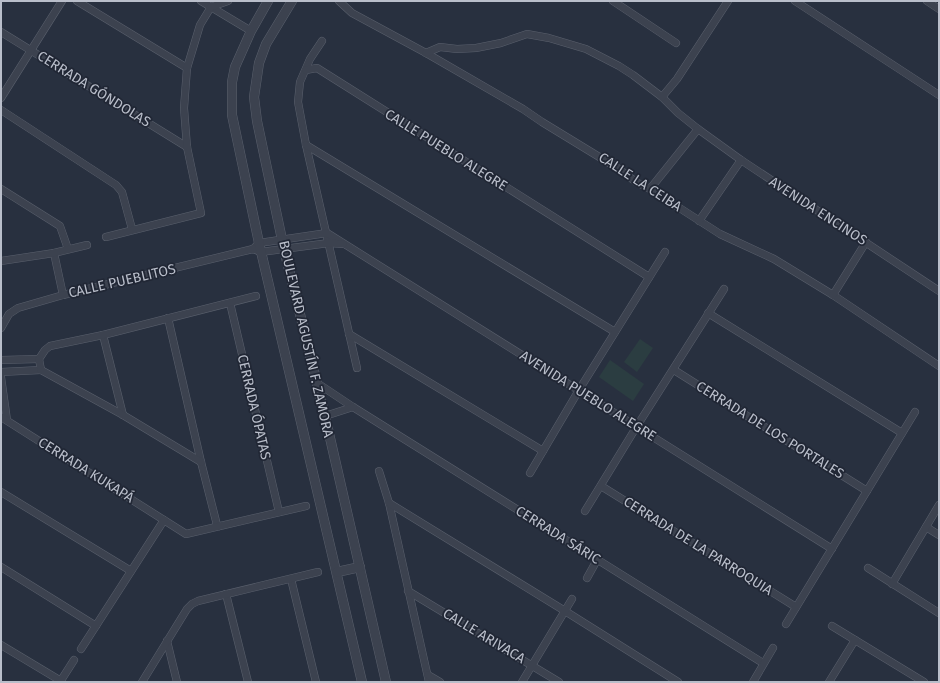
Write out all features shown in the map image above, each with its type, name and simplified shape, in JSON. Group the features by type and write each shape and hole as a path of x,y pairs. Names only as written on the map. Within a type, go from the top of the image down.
{"street":[{"path":"1,98 62,1"},
{"path":"77,1 187,68"},
{"path":"201,1 251,31"},
{"path":"106,237 132,229 201,213 187,147 184,108 187,68 200,26 211,7 228,1"},
{"name":"BOULEVARD AGUSTÍN F. ZAMORA","path":"268,1 251,31 235,67 232,82 232,115 258,248 337,572 362,682"},
{"name":"BOULEVARD AGUSTÍN F. ZAMORA","path":"292,1 266,44 259,63 254,97 257,121 284,249 325,416 386,682"},
{"name":"CALLE LA CEIBA","path":"339,1 352,13 426,53 523,109 720,234 774,259 833,295 939,366"},
{"path":"613,1 676,44"},
{"path":"662,97 677,79 728,1"},
{"path":"795,1 939,95"},
{"path":"928,1 939,9"},
{"name":"CERRADA GÓNDOLAS","path":"1,32 187,147"},
{"name":"AVENIDA ENCINOS","path":"426,53 440,47 457,49 482,47 501,43 527,34 549,38 586,49 619,66 662,97 678,113 698,129 741,160 939,291"},
{"path":"322,41 310,59 300,82 298,102 306,145 357,368"},
{"name":"CALLE PUEBLO ALEGRE","path":"306,70 317,68 649,277"},
{"path":"1,110 116,185 122,192 132,229"},
{"path":"650,189 698,129"},
{"path":"306,145 615,332"},
{"path":"700,221 741,160"},
{"path":"1,189 60,226 68,249"},
{"path":"258,248 282,239 327,233"},
{"name":"AVENIDA PUEBLO ALEGRE","path":"327,233 832,549"},
{"path":"833,295 866,242"},
{"name":"AVENIDA PUEBLO ALEGRE","path":"258,248 284,249 329,243 343,244"},
{"path":"1,261 54,253 87,245"},
{"name":"CALLE PUEBLITOS","path":"1,328 10,314 18,308 63,295 258,248"},
{"path":"530,474 579,390 665,252"},
{"path":"54,253 63,295"},
{"path":"585,511 724,289"},
{"path":"41,370 39,359 45,350 50,346 103,335 256,296"},
{"name":"CERRADA ÓPATAS","path":"230,303 279,512"},
{"path":"708,313 902,433"},
{"path":"168,318 217,525 306,506"},
{"path":"349,334 543,451"},
{"path":"103,335 123,415"},
{"path":"1,360 39,359"},
{"path":"1,372 41,370 123,415 201,462"},
{"name":"CERRADA DE LOS PORTALES","path":"674,370 867,491"},
{"name":"CERRADA KUKAPÁ","path":"1,377 4,418 186,534 218,526"},
{"name":"CERRADA SÁRIC","path":"317,383 763,664"},
{"path":"325,416 353,407"},
{"path":"786,624 915,412"},
{"path":"379,471 389,503 428,679 440,682"},
{"name":"CERRADA DE LA PARROQUIA","path":"601,486 796,607"},
{"path":"1,492 131,572"},
{"path":"389,503 565,610 678,682"},
{"path":"892,584 939,505"},
{"path":"81,649 164,520"},
{"path":"926,527 939,535"},
{"path":"587,578 597,560"},
{"path":"1,567 96,626"},
{"path":"337,572 360,567"},
{"path":"868,568 939,613"},
{"path":"142,682 187,609 192,604 198,601 318,572"},
{"path":"291,579 316,682"},
{"name":"CALLE ARIVACA","path":"408,591 559,682"},
{"path":"226,594 248,682"},
{"path":"522,682 572,599"},
{"path":"832,626 924,682"},
{"path":"829,682 855,640"},
{"path":"167,641 177,682"},
{"path":"1,644 60,682 74,660"},
{"path":"753,682 773,648"}],"shaded area":[{"path":"640,339 653,348 637,372 624,362"},
{"path":"610,360 644,384 633,401 599,377"}]}
